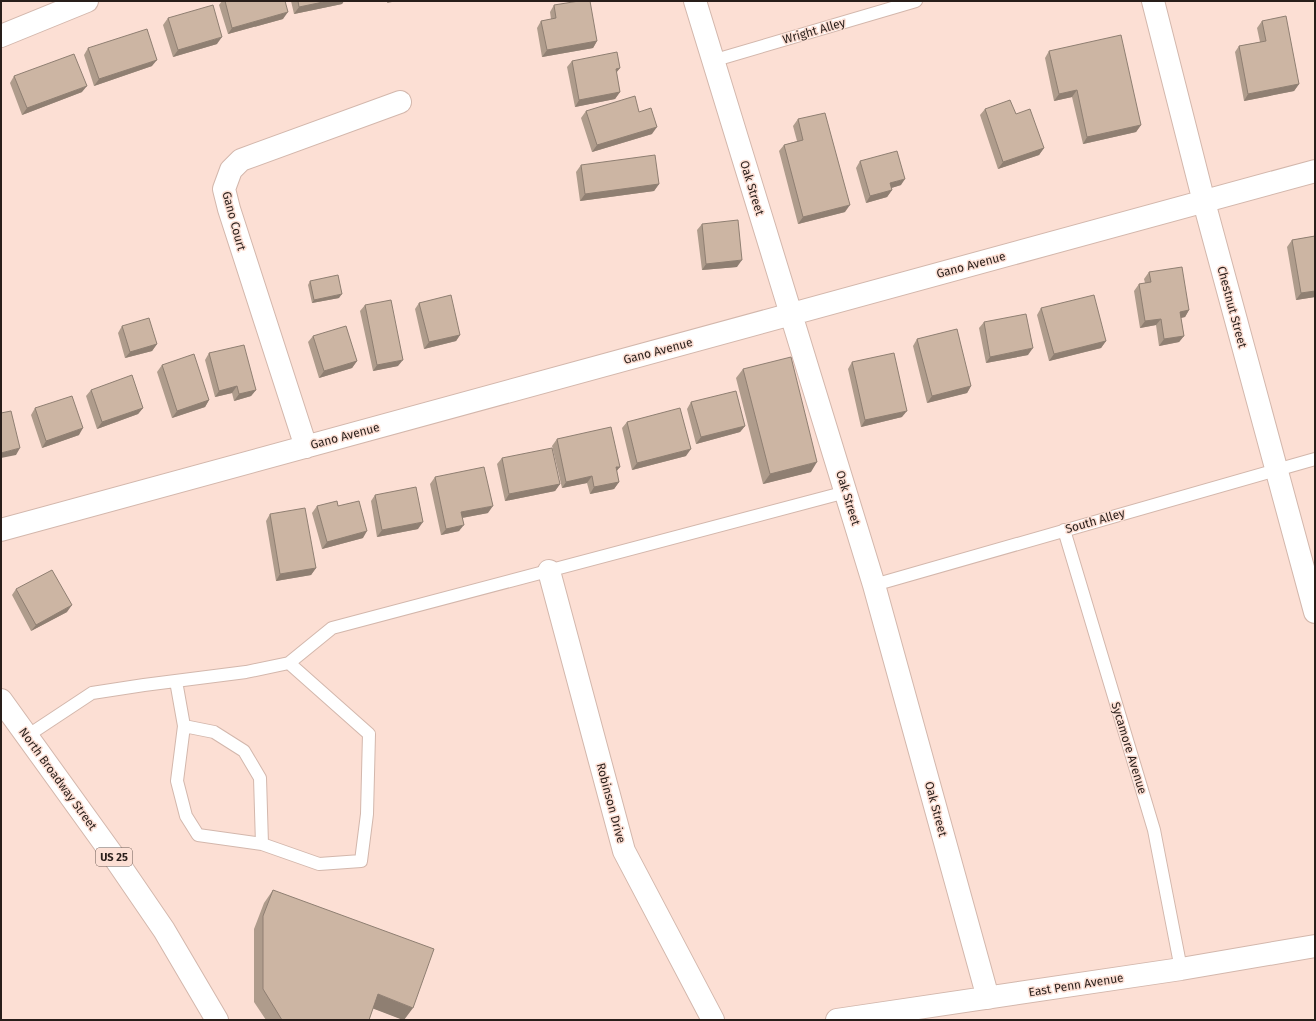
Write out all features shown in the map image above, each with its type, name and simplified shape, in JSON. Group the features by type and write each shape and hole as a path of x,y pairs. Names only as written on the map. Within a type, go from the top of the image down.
{"street":[{"path":"1,36 87,1"},
{"name":"Oak Street","path":"695,1 712,61 874,585 988,998"},
{"name":"Chestnut Street","path":"1153,1 1204,202 1315,612"},
{"name":"Gano Court","path":"306,447 236,232 224,189 231,170 241,160 400,102"},
{"name":"Gano Avenue","path":"1,530 1315,171"},
{"name":"Robinson Drive","path":"549,571 624,851 713,1020"},
{"name":"North Broadway Street","path":"1,700 112,854 164,930 217,1020"},
{"name":"East Penn Avenue","path":"837,1020 1181,969 1315,946"}],"lane":[{"name":"Wright Alley","path":"712,61 916,1"},
{"name":"South Alley","path":"874,585 1315,458"},
{"path":"27,736 92,693 246,672 289,663 332,628 846,492"},
{"name":"Sycamore Avenue","path":"1064,530 1154,830 1181,969"},
{"path":"176,681 184,726 177,781 186,816 198,835 262,844 319,864 361,861 366,814 369,734 289,663"},
{"path":"184,726 214,732 244,751 260,778 262,844"}],"building":[{"path":"225,1 285,1 288,12 232,28"},
{"path":"298,1 328,1 299,7"},
{"path":"579,1 590,1 597,41 547,50 541,21 556,18 554,5"},
{"path":"213,5 222,37 178,50 168,18"},
{"path":"1286,16 1299,84 1248,94 1239,46 1266,41 1262,21"},
{"path":"147,29 157,60 99,79 88,48"},
{"path":"1121,35 1141,125 1087,137 1077,90 1059,94 1049,51"},
{"path":"617,52 620,68 616,69 620,92 579,100 572,61"},
{"path":"74,54 87,86 27,108 14,76"},
{"path":"635,96 639,112 651,108 657,127 597,145 586,111"},
{"path":"1010,100 1016,114 1030,109 1044,148 1003,162 985,109"},
{"path":"825,113 850,205 803,217 784,145 803,140 798,119"},
{"path":"897,151 905,179 890,183 892,190 870,196 860,161"},
{"path":"655,155 659,184 585,194 581,165"},
{"path":"738,220 742,260 706,264 702,224"},
{"path":"1315,236 1315,291 1301,293 1292,240"},
{"path":"1182,267 1189,310 1180,312 1184,336 1164,339 1161,319 1145,321 1139,284 1151,282 1149,272"},
{"path":"338,275 342,294 314,300 310,281"},
{"path":"451,295 460,335 429,342 419,303"},
{"path":"1094,295 1106,341 1054,354 1041,308"},
{"path":"391,300 403,360 377,365 365,305"},
{"path":"1026,314 1033,348 990,357 984,322"},
{"path":"149,318 157,344 130,352 122,326"},
{"path":"346,326 357,361 324,371 313,336"},
{"path":"957,329 971,386 932,396 917,339"},
{"path":"244,345 256,390 239,394 237,386 219,391 209,353"},
{"path":"894,353 907,411 865,420 852,362"},
{"path":"194,354 209,400 177,411 162,365"},
{"path":"791,357 817,462 770,474 743,369"},
{"path":"132,375 143,408 102,422 91,390"},
{"path":"736,391 745,426 701,437 691,402"},
{"path":"72,396 83,428 46,441 35,408"},
{"path":"680,408 691,449 637,463 627,422"},
{"path":"11,411 20,448 1,453 1,413"},
{"path":"611,427 620,467 616,467 619,482 594,487 592,476 566,482 557,439"},
{"path":"552,448 560,484 509,494 502,458"},
{"path":"484,467 493,506 461,512 464,525 446,529 435,477"},
{"path":"416,487 423,522 382,530 375,495"},
{"path":"337,501 338,506 359,501 367,531 327,542 317,506"},
{"path":"305,508 316,568 280,574 270,514"},
{"path":"52,570 72,605 36,625 16,589"},
{"path":"273,890 434,949 413,1008 378,994 369,1020 282,1020 263,989 263,916"}]}
